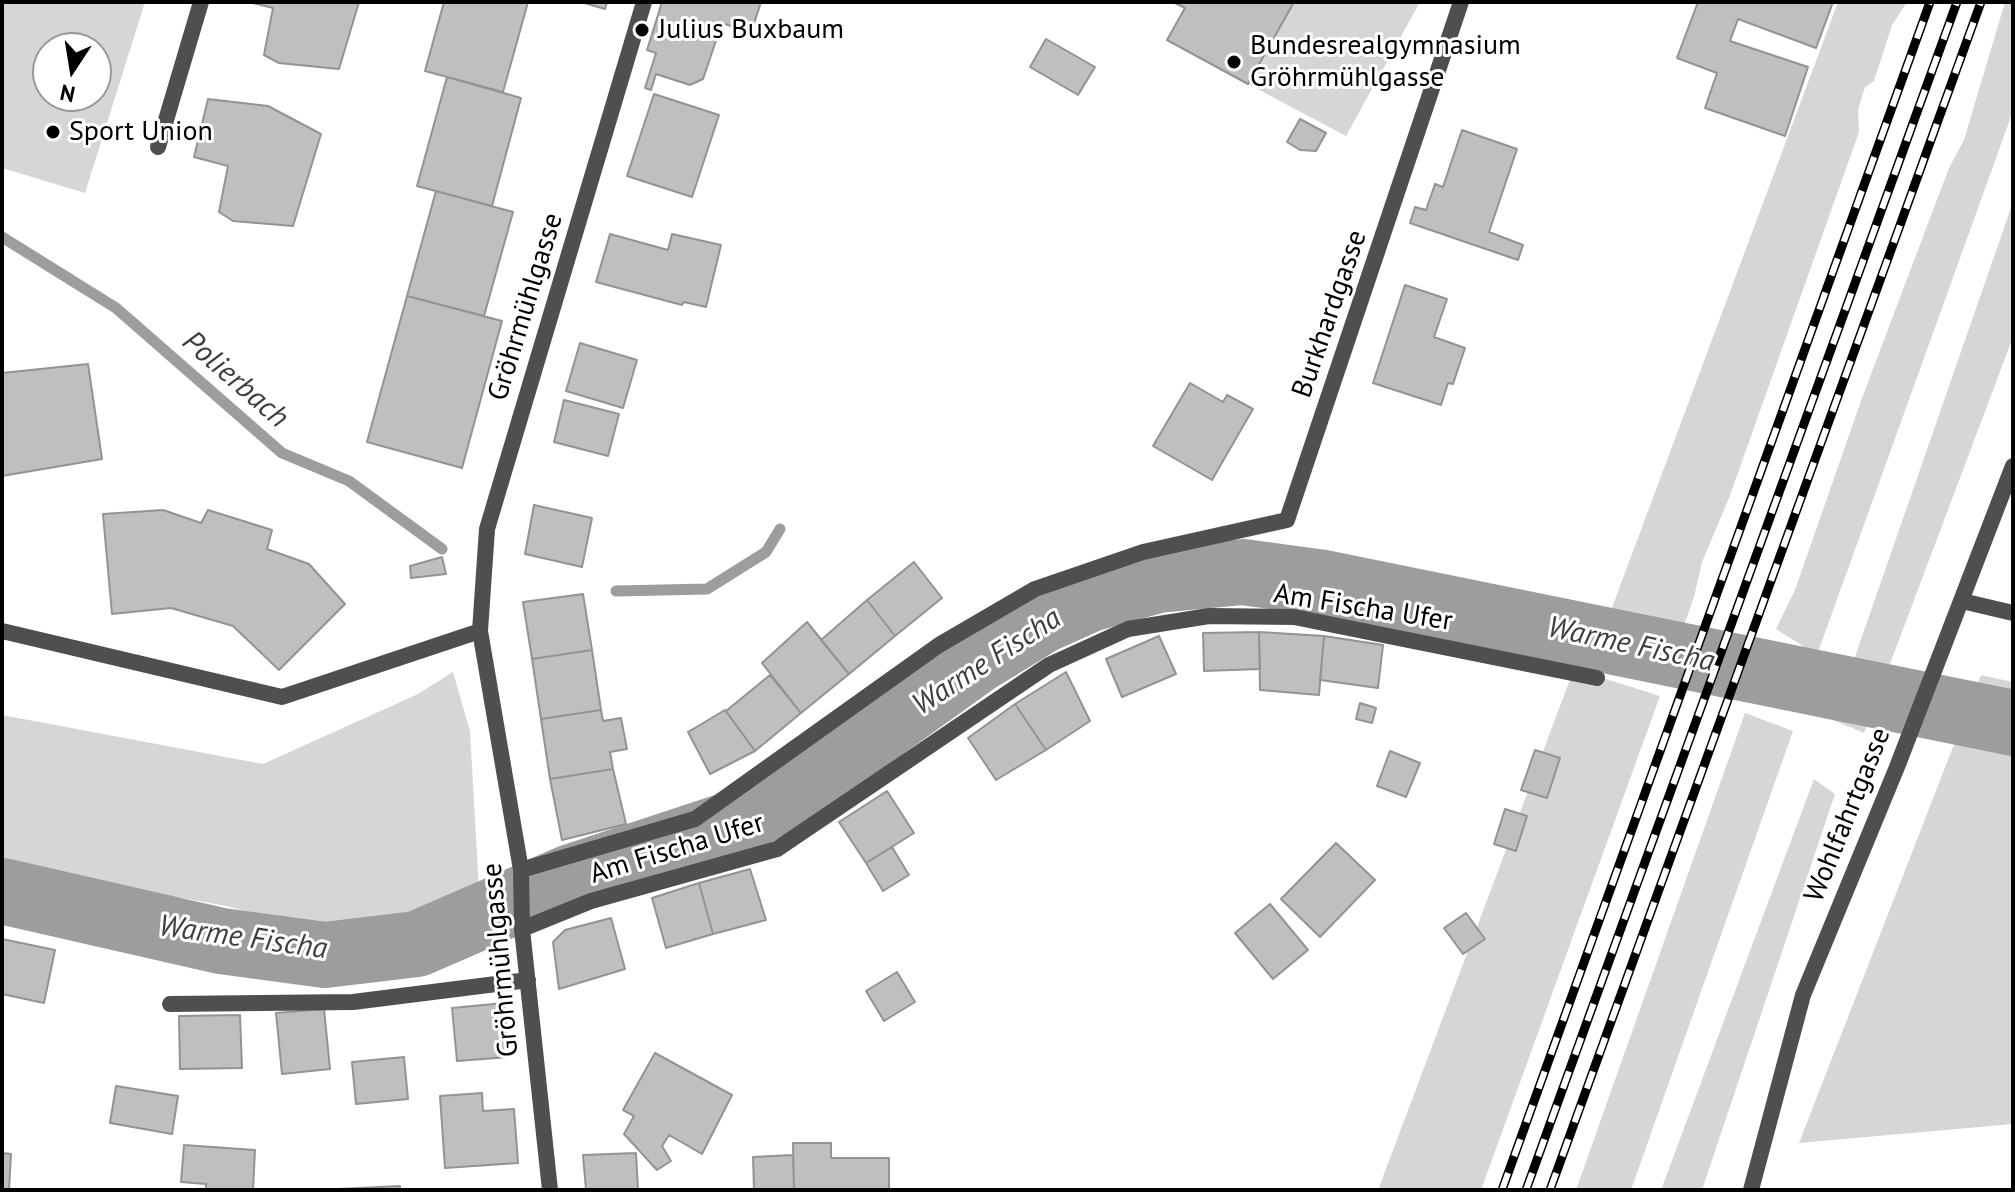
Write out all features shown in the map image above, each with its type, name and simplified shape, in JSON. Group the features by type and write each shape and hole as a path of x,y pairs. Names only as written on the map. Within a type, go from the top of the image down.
{"street":[{"path":"158,147 201,2"},
{"name":"Gröhrmühlgasse","path":"550,1190 522,929 521,870 480,631 487,529 644,2"},
{"name":"Burkhardgasse","path":"1161,549 1287,520 1461,2"},
{"name":"Wohlfahrtgasse","path":"1751,1190 1803,995 1905,745 2013,466"},
{"name":"Am Fischa Ufer","path":"521,870 695,819 939,645 1035,589 1161,549"},
{"path":"1962,601 2013,613"},
{"name":"Am Fischa Ufer","path":"522,929 591,901 777,849 1049,665 1128,629 1209,616 1294,617 1597,678"},
{"path":"2,631 282,697 480,631"},
{"path":"170,1004 353,1002 528,980"}],"shaded area":[{"name":"Sport Union","path":"2,2 145,2 112,107 112,32 32,32 32,112 110,112 85,193 2,168"},
{"path":"1294,2 1420,2 1346,136 1248,84"},
{"path":"1838,2 1907,2 1892,25 1874,81 1865,87 1858,110 1859,132 1729,498 1702,562 1694,597 1676,648 1610,613"},
{"path":"2005,2 2013,2 2013,111 1817,655 1776,629 1795,590 1862,398 1949,168 1964,140"},
{"path":"2013,202 2013,337 1864,733 1833,720"},
{"path":"1574,669 1660,696 1481,1190 1378,1190"},
{"path":"453,672 470,731 479,890 419,926 333,933 226,906 2,865 2,715 263,764 418,694"},
{"path":"1981,675 2013,682 2013,1124 1799,1143"},
{"path":"1745,713 1793,731 1631,1190 1576,1190"},
{"path":"1814,779 1835,794 1702,1190 1661,1190"}],"building":[{"path":"249,2 359,2 339,69 279,63 264,55 273,8"},
{"path":"444,2 528,2 503,92 425,71"},
{"path":"581,2 607,2 605,9"},
{"path":"662,2 761,2 751,33 722,23 703,79 690,85 656,74 651,90 645,88 656,53 647,50"},
{"name":"Bundesrealgymnasium Gröhrmühlgasse","path":"1173,2 1294,2 1248,84 1167,40 1185,8"},
{"path":"1698,2 1833,2 1816,48 1738,19 1730,41 1808,67 1785,136 1705,108 1717,73 1677,58"},
{"path":"1046,39 1095,67 1078,95 1030,67"},
{"path":"447,77 521,98 492,206 417,186"},
{"path":"654,94 719,115 692,197 627,176"},
{"path":"208,99 268,106 321,134 293,226 233,221 219,212 228,166 194,157"},
{"path":"1300,119 1326,133 1316,151 1300,150 1287,142"},
{"path":"1462,130 1517,149 1489,232 1523,245 1518,260 1410,223 1415,207 1426,210 1435,184 1443,187"},
{"path":"436,191 513,212 484,316 407,296"},
{"path":"610,234 668,250 672,234 721,245 706,307 684,302 682,305 596,282"},
{"path":"1405,285 1447,299 1434,337 1465,348 1453,384 1448,383 1441,405 1373,383"},
{"path":"407,296 502,321 462,468 367,442"},
{"path":"580,343 637,360 623,408 566,391"},
{"path":"88,364 102,459 2,476 2,373"},
{"path":"1190,383 1223,402 1227,395 1253,409 1212,480 1153,446"},
{"path":"564,400 619,414 608,456 554,442"},
{"path":"534,505 592,518 582,567 525,554"},
{"path":"163,510 201,523 208,510 272,530 267,549 309,564 345,604 279,670 233,626 171,608 112,614 103,514"},
{"path":"442,557 446,574 411,578 410,566"},
{"path":"914,562 942,598 895,636 867,600"},
{"path":"583,594 592,650 532,659 523,602"},
{"path":"867,600 895,636 849,674 821,640"},
{"path":"807,622 849,674 801,713 762,663"},
{"path":"1259,632 1324,636 1319,695 1260,690"},
{"path":"1259,632 1260,669 1204,671 1203,633"},
{"path":"1159,636 1176,674 1122,697 1106,659"},
{"path":"1324,636 1383,645 1378,688 1320,680"},
{"path":"592,650 601,710 541,719 532,659"},
{"path":"1066,672 1090,721 1046,750 1015,704"},
{"path":"770,675 801,713 755,751 726,711"},
{"path":"1360,703 1376,708 1372,723 1356,719"},
{"path":"1015,704 1046,750 996,780 968,738"},
{"path":"601,710 603,721 621,718 627,749 610,752 613,769 550,779 541,719"},
{"path":"725,710 755,751 710,774 688,732"},
{"path":"1535,750 1560,758 1547,798 1521,790"},
{"path":"1390,751 1420,763 1406,797 1377,786"},
{"path":"613,769 626,824 562,840 550,779"},
{"path":"887,791 914,833 866,863 839,822"},
{"path":"1505,809 1527,816 1516,851 1494,844"},
{"path":"1336,843 1375,880 1320,937 1281,899"},
{"path":"892,847 909,875 883,891 866,863"},
{"path":"750,869 766,920 713,934 699,883"},
{"path":"699,883 713,934 666,948 652,898"},
{"path":"1270,904 1308,950 1273,979 1235,933"},
{"path":"1466,913 1485,939 1463,954 1444,928"},
{"path":"611,918 625,969 559,989 553,942 565,930"},
{"path":"2,939 55,950 44,1003 2,994"},
{"path":"897,972 915,1002 884,1021 866,991"},
{"path":"504,1003 509,1057 457,1061 452,1008"},
{"path":"324,1009 330,1069 282,1074 276,1013"},
{"path":"240,1015 242,1068 180,1069 179,1016"},
{"path":"655,1053 732,1095 702,1154 669,1135 662,1146 671,1161 657,1170 624,1134 634,1116 623,1110"},
{"path":"404,1057 408,1099 356,1104 352,1062"},
{"path":"116,1086 178,1096 172,1134 110,1123"},
{"path":"482,1093 483,1111 514,1109 518,1163 445,1168 440,1096"},
{"path":"793,1143 831,1143 831,1158 889,1158 889,1190 794,1190"},
{"path":"184,1145 255,1150 253,1190 206,1190 206,1184 181,1182"},
{"path":"2,1153 11,1154 9,1190 2,1190"},
{"path":"636,1153 638,1190 586,1190 583,1155"},
{"path":"793,1155 794,1190 754,1190 753,1157"},
{"path":"400,1186 400,1190 339,1190 339,1189"}],"waterway":[{"name":"Polierbach","path":"2,237 116,308 282,453 349,481 442,549"},
{"name":"Polierbach","path":"616,591 707,589 766,552 780,529"},
{"name":"Warme Fischa","path":"2,891 221,941 325,955 417,944 571,877 741,821 788,796 979,659 1041,621 1090,599 1158,580 1243,572 1324,583 2013,723"}],"railway":[{"path":"1502,1190 1930,2"},
{"path":"1526,1190 1957,2"},
{"path":"1550,1190 1981,2"}],"place":[{"name":"Julius Buxbaum","path":"642,30"},
{"name":"Bundesrealgymnasium Gröhrmühlgasse","path":"1234,62"},
{"name":"Sport Union","path":"53,132"}]}
